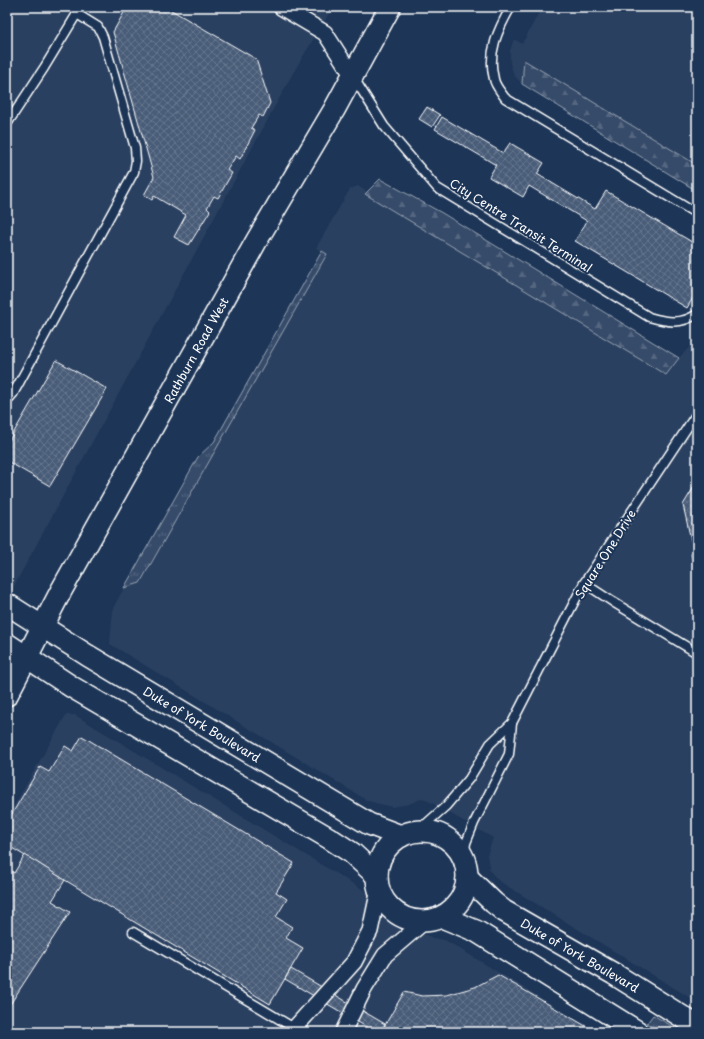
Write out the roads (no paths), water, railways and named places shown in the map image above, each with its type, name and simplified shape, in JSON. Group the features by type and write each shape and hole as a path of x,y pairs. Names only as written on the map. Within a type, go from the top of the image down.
{"street":[{"path":"281,7 325,33 352,75"},
{"name":"Rathburn Road West","path":"7,695 42,626 257,240 334,110 390,7"},
{"name":"Duke of York Boulevard","path":"7,604 94,659 369,824 410,833"},
{"path":"7,644 72,687 352,853 378,882 386,902 396,913 410,919 433,919 476,931 638,1032"},
{"path":"293,1030 354,962 370,931 380,860 388,846 410,833 433,832 446,837 457,846 466,868 464,894 455,907 433,919 385,955 364,989 343,1032"},
{"name":"Duke of York Boulevard","path":"466,868 494,903 504,911 614,974 697,1026"}],"lane":[{"path":"511,7 498,30 492,56 494,80 505,98 697,214"},
{"path":"7,124 79,10 98,28 102,37 135,148 136,160 134,172 13,394 7,401"},
{"name":"City Centre Transit Terminal","path":"352,75 384,126 438,188 649,317 668,322 687,321 697,314"},
{"name":"Square One Drive","path":"410,833 446,806 469,779 490,744 512,723 584,583 697,413"},
{"path":"584,583 697,652"},
{"name":"Square One Drive","path":"466,868 466,843 509,754 512,723"},
{"path":"133,932 293,1030"}]}
